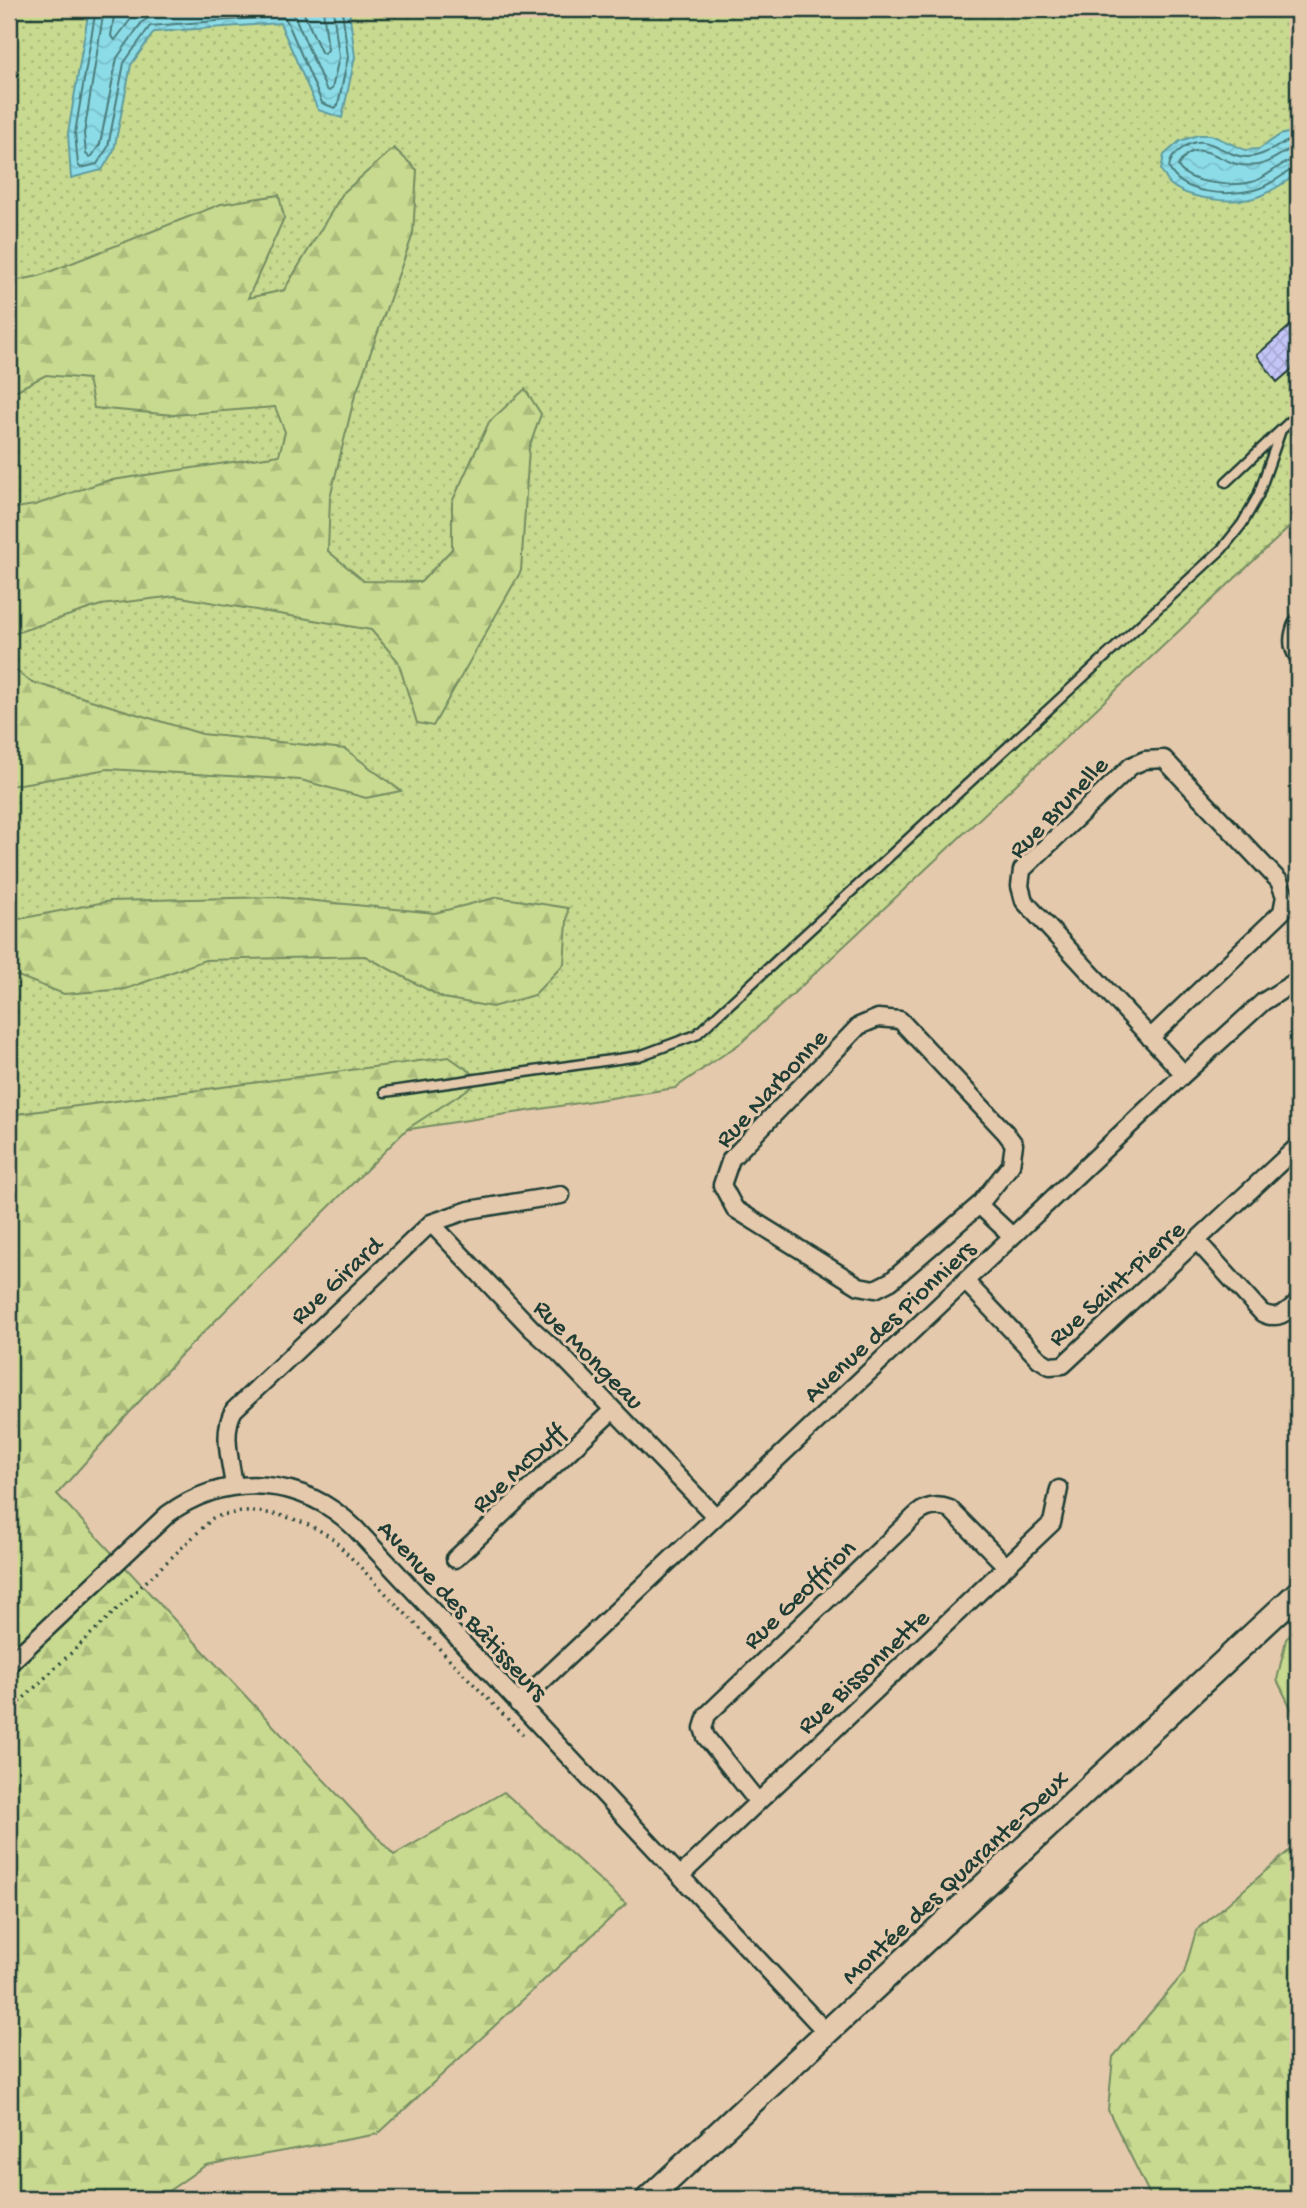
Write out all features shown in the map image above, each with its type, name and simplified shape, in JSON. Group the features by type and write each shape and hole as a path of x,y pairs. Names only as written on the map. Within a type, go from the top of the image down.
{"main road":[{"name":"Montée des Quarante-Deux","path":"648,2199 1298,1593"}],"street":[{"path":"1298,622 1293,641 1298,656"},
{"name":"Rue Brunelle","path":"1150,1038 1282,912 1285,896 1279,881 1164,759 1145,760 1131,765 1022,870 1020,886 1024,901 1150,1038 1184,1074"},
{"name":"Avenue des Pionniers","path":"518,1704 1184,1074 1263,1002 1298,980"},
{"name":"Rue Narbonne","path":"878,1018 900,1020 1014,1144 1011,1165 979,1205 891,1281 875,1289 859,1286 735,1209 722,1185 731,1159 859,1026 878,1018"},
{"name":"Rue Saint-Pierre","path":"965,1281 1039,1359 1050,1366 1059,1366 1070,1360 1298,1146"},
{"name":"Rue Girard","path":"234,1486 227,1431 234,1410 431,1223 470,1210 561,1195"},
{"path":"979,1205 1013,1236"},
{"name":"Rue Mongeau","path":"431,1223 716,1517"},
{"path":"1197,1241 1262,1313 1270,1317 1279,1316 1298,1302"},
{"name":"Rue McDuff","path":"455,1559 613,1410"},
{"name":"Avenue des Bâtisseurs","path":"9,1664 168,1514 200,1496 234,1486 258,1484 294,1490 316,1499 355,1528 827,2033"},
{"name":"Rue Bissonnette","path":"680,1876 1052,1523 1059,1489"},
{"name":"Rue Geoffrion","path":"758,1802 706,1737 703,1728 707,1715 916,1515 925,1508 935,1506 950,1509 1006,1566"}],"lane":[{"path":"1226,482 1298,414"},
{"path":"384,1092 639,1056 696,1035 1222,549 1242,524 1258,496 1281,430"}],"path":[{"name":"Avenue des Bâtisseurs","path":"9,1712 203,1526 226,1513 257,1511 307,1524 332,1538 526,1737"}],"green space":[{"path":"9,9 1298,9 1298,519 742,1042 675,1088 211,1160 9,1195"},
{"path":"394,148 417,170 413,234 354,399 330,498 328,551 364,581 421,582 452,549 452,502 489,422 525,389 541,414 529,448 521,571 433,726 417,723 398,661 371,630 175,596 101,605 9,635 9,509 35,505 106,481 279,455 285,432 275,407 174,415 94,408 88,379 46,375 9,394 9,282 39,276 221,204 279,195 284,218 248,298 284,290 343,193"},
{"path":"9,666 32,682 202,734 345,749 401,791 366,798 301,780 108,769 9,786"},
{"path":"276,897 435,913 498,897 568,908 564,964 534,995 492,1007 443,998 365,956 205,960 126,989 64,994 18,976 9,976 9,921 110,901"},
{"path":"449,1057 482,1080 407,1129 178,1358 57,1494 394,1855 504,1792 626,1904 378,2134 206,2165 157,2199 9,2199 9,1115"},
{"path":"1298,1628 1298,1722 1277,1680 1286,1639"},
{"path":"1298,1843 1298,2199 1152,2199 1108,2110 1113,2057 1184,1973 1196,1931"}],"water":[{"path":"89,9 349,9 355,57 342,118 318,110 280,23 154,32 131,65 114,150 102,170 71,178 68,133"},
{"path":"1298,130 1298,173 1280,186 1250,199 1226,200 1189,194 1170,184 1161,170 1164,155 1180,141 1198,135 1211,135 1245,150 1259,149 1280,135"}],"building":[{"path":"1298,319 1298,364 1277,382 1257,355"}]}
